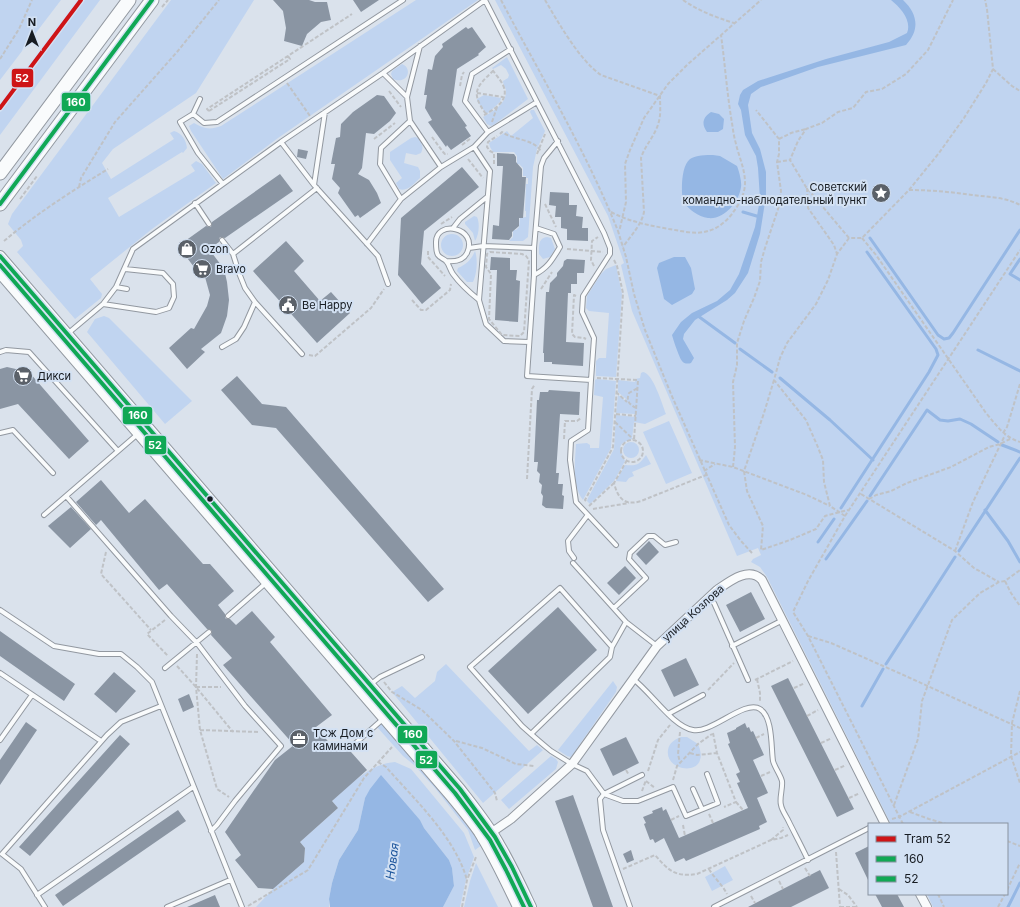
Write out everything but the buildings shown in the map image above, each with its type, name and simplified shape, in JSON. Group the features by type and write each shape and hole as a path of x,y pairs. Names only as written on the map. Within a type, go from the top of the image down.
{"main road":[{"path":"0,173 129,0"},
{"path":"0,204 152,0"}],"street":[{"path":"0,256 470,802 492,832 531,907"},
{"path":"0,273 385,718 469,818 501,871 518,907"},
{"name":"улица Козлова","path":"482,838 514,816 572,764 657,646 708,597 728,582 753,573 762,580 884,822"},
{"path":"921,895 927,907"}],"lane":[{"path":"193,114 204,123 217,122 403,0"},
{"path":"59,341 103,304 116,287 133,249 281,142 383,73 485,0 558,141 610,248 610,254 583,296 582,312 594,338 588,430 572,441 570,459 576,502 616,546"},
{"path":"420,46 407,97 410,121 441,167"},
{"path":"488,132 466,101 472,74 511,49"},
{"path":"383,73 407,97"},
{"path":"200,99 193,114 180,122 198,153 222,184"},
{"path":"367,244 401,199 441,167 474,147 488,132 537,102"},
{"path":"233,254 315,186 325,112"},
{"path":"401,199 380,164 381,148 410,121"},
{"path":"558,141 544,158 541,166 534,248 534,275 527,376 591,379"},
{"path":"281,142 315,186 378,256 388,284"},
{"path":"474,147 490,171 479,300 486,324 504,341 529,342"},
{"path":"453,228 460,219 487,197"},
{"path":"195,204 209,224"},
{"path":"453,228 460,230 464,234 468,241 469,248 466,255 461,260 454,262 446,261 438,255 436,251 436,241 439,235 445,230 453,228"},
{"path":"534,275 545,269 560,247 554,234 536,228"},
{"path":"222,240 233,254 245,288 255,302 302,354"},
{"path":"469,248 483,246 534,248"},
{"path":"446,261 461,285 479,300"},
{"path":"103,304 156,312 169,308 174,297 173,284 163,274 125,268"},
{"path":"116,287 127,289"},
{"path":"222,347 236,339 244,327 255,302"},
{"path":"0,352 6,350 30,352 118,451"},
{"path":"44,515 147,426"},
{"path":"0,433 13,430 53,473"},
{"path":"66,496 171,616 197,643 245,706 281,746 211,831"},
{"path":"574,558 569,552 568,540 586,514"},
{"path":"614,608 646,578 629,559 630,552 648,536 654,536 665,545 676,542"},
{"path":"574,563 626,622 657,646"},
{"path":"228,616 275,575"},
{"path":"612,647 560,588 470,667 522,726 551,751 587,771 604,794 623,801 638,801 673,787 686,816 718,803 707,774"},
{"path":"708,597 714,603 748,680"},
{"path":"0,610 54,646 99,654 121,654 152,682 242,907"},
{"path":"732,646 783,620"},
{"path":"531,734 610,657 612,647 626,622"},
{"path":"165,668 209,632"},
{"path":"370,684 380,677 422,657"},
{"path":"0,673 101,742"},
{"path":"632,679 642,686 668,714 682,726 693,730 701,730 744,710 752,708 760,709 765,714 770,733 774,762 782,781 781,806 808,860"},
{"path":"0,740 32,695"},
{"path":"668,714 703,695"},
{"path":"45,907 21,869 2,854 101,742 121,722 161,706"},
{"path":"349,749 393,711"},
{"path":"630,907 603,830 600,799 604,794 642,775"},
{"path":"37,895 193,786"},
{"path":"693,789 702,809"},
{"path":"714,907 868,829"},
{"path":"167,907 230,880"}],"path":[{"path":"0,59 19,29 32,0"},
{"path":"79,187 80,178 115,122 177,52 218,0"},
{"path":"501,0 581,150 610,212 623,247 634,294 645,330 699,460 729,525 752,553"},
{"path":"545,0 576,49 592,69 601,75 660,96"},
{"path":"683,0 713,17 734,23"},
{"path":"618,231 623,218 626,202 625,164 644,118 668,84 687,64 761,0"},
{"path":"779,140 822,123 838,112 853,108 866,92 882,89 906,74 928,50 953,0"},
{"path":"790,160 806,187 850,238 862,238 909,190 939,153 964,118 993,69 988,9 985,0"},
{"path":"288,56 290,59 208,111 207,109 352,14"},
{"path":"610,212 641,224 688,232 710,231 731,216 742,198 745,184 744,170 736,144 732,123 721,34"},
{"path":"478,119 497,107 502,102 504,96 505,90 489,64"},
{"path":"993,69 1020,91"},
{"path":"486,114 477,102 477,89 480,83 493,71"},
{"path":"284,78 313,120"},
{"path":"388,88 402,110"},
{"path":"468,92 504,96"},
{"path":"623,247 641,224 644,212 641,158 659,122 660,96"},
{"path":"488,132 497,107"},
{"path":"733,467 735,447 733,382 737,365 738,343 744,321 760,281 765,248 779,206 781,191 777,162 779,154 779,140 756,110"},
{"path":"374,139 396,123"},
{"path":"790,160 798,141 806,129"},
{"path":"494,164 494,153 487,147 488,142 502,132 507,136 531,143 540,148 537,155"},
{"path":"777,162 790,160"},
{"path":"4,241 19,228 108,169"},
{"path":"806,187 808,208 834,245 837,254"},
{"path":"909,190 990,196 1004,199 1020,206"},
{"path":"544,201 557,228"},
{"path":"597,274 591,260 592,241 604,233"},
{"path":"850,238 837,254 828,280 816,304 787,343 780,358 764,413 744,471 747,491 763,526 761,550 816,529 825,516 850,510"},
{"path":"862,238 876,255 986,413 1004,434 1010,439 1020,442"},
{"path":"563,255 567,248 605,252 610,254 617,266 623,293 613,447 585,500"},
{"path":"902,823 808,636 793,612 808,581 845,516 861,494 1020,250"},
{"path":"490,252 522,254 526,256 528,260 524,332 520,336 502,335 488,319 491,274 486,267 487,254 490,252"},
{"path":"538,293 555,268"},
{"path":"302,354 315,356 371,308 388,284"},
{"path":"583,296 574,295 572,334 574,337 584,338 587,341"},
{"path":"591,379 638,380 634,440"},
{"path":"774,380 806,420 815,439 823,460 824,482 830,506"},
{"path":"527,479 532,389 538,382"},
{"path":"955,552 973,502 1007,427 1020,384"},
{"path":"627,402 629,393 638,388"},
{"path":"616,392 631,406 637,408"},
{"path":"564,444 565,421 577,421 581,418 582,413"},
{"path":"615,414 636,416"},
{"path":"615,422 642,446 642,456 637,460 630,461 627,460 622,454 622,447 627,441 634,440"},
{"path":"869,499 951,467 989,447 1010,439"},
{"path":"586,514 614,483 627,460"},
{"path":"699,460 733,467 807,495 830,506 845,516"},
{"path":"704,470 715,464"},
{"path":"614,483 619,497 623,500 635,503 706,476"},
{"path":"861,494 955,552 974,568 999,582"},
{"path":"593,509 629,502"},
{"path":"108,544 101,574 151,630"},
{"path":"894,805 918,739 922,701 952,620 980,593 999,582 1005,581 1020,570"},
{"path":"1005,581 1020,606"},
{"path":"171,616 147,634 196,686 233,732"},
{"path":"808,636 831,643 1012,723 1020,728"},
{"path":"197,643 196,686 200,730 217,789 235,801"},
{"path":"703,695 737,660"},
{"path":"748,680 752,681 757,679 794,661"},
{"path":"380,677 392,692 422,710 454,741 495,793 497,801"},
{"path":"757,679 760,692 760,707"},
{"path":"794,688 805,683"},
{"path":"196,686 229,686"},
{"path":"1020,691 1012,723 1011,756 1020,783"},
{"path":"807,716 818,710"},
{"path":"640,796 658,740 674,721"},
{"path":"710,726 714,732 717,753 736,802 743,810"},
{"path":"680,729 678,754 680,763"},
{"path":"764,729 765,734"},
{"path":"200,730 269,732"},
{"path":"673,787 673,779 677,766 698,744 714,732"},
{"path":"821,743 832,738"},
{"path":"454,741 482,748 516,764 534,766"},
{"path":"247,907 308,870 364,778 392,747"},
{"path":"884,822 909,812 1020,752"},
{"path":"690,753 697,755 717,753"},
{"path":"378,762 386,767 446,837 461,862 467,880"},
{"path":"835,770 846,765"},
{"path":"760,776 772,771 774,777"},
{"path":"646,781 654,787"},
{"path":"849,798 860,793"},
{"path":"722,808 736,802"},
{"path":"676,811 684,825 685,836"},
{"path":"909,812 943,823"},
{"path":"703,816 709,814 713,823"},
{"path":"671,820 679,816"},
{"path":"771,840 783,830 783,826"},
{"path":"617,871 655,855 668,870 686,876 697,874 771,840 781,838 794,832"},
{"path":"1008,841 1020,846"},
{"path":"836,845 840,907 857,907"},
{"path":"462,907 467,880 476,857"},
{"path":"1008,888 1020,863"},
{"path":"709,869 722,885 729,897"},
{"path":"839,889 848,895 857,907"},
{"path":"938,895 944,907"},
{"path":"998,907 1004,895"}],"shaded area":[{"path":"0,0 61,0 0,80"},
{"path":"84,0 100,0 0,135 0,112"},
{"path":"171,0 254,0 196,93 113,149 102,163 111,179 174,139 170,133 174,131 183,137 187,148 183,153 182,152 108,198 119,217 195,171 191,165 196,161 202,164 216,183 152,229 90,279 102,294 101,298 75,319 17,252 23,246 21,240 8,224 12,214"},
{"path":"416,0 478,0 278,138 223,179 189,126 194,123 201,127 207,128 221,126"},
{"path":"495,0 1020,0 1020,907 933,907 927,895 1008,895 1008,823 890,823 767,577 760,567 751,562 753,559 761,555 758,548 737,556 632,311 621,265 624,263 608,216"},
{"path":"507,57 528,99 491,126 487,124 483,117 502,103 506,95 503,81 508,78 509,75 506,69 501,65 493,69 492,68"},
{"path":"402,64 407,69 407,75 402,80 393,79 391,74 392,71"},
{"path":"484,95 501,98 500,102 488,113 486,113 477,101 477,99"},
{"path":"531,110 534,110 545,131 537,149 533,167 528,237 523,241 509,241 513,237 513,230 516,230 519,227 520,218 526,217 526,184 528,184 528,178 523,176 523,168 517,164 517,156 514,152 493,152 489,143 507,131 511,136 533,118 530,112"},
{"path":"411,138 418,138 421,144 421,153 416,155 406,153 404,163 418,167 420,171 420,178 413,185 402,190 399,189 396,183 402,178 390,160 390,152"},
{"path":"474,216 477,217 479,226 475,241 473,233 465,224 465,222"},
{"path":"452,234 456,235 462,241 462,249 456,255 452,256 448,255 442,249 441,245 442,241 448,235"},
{"path":"547,237 551,238 555,249 550,257 543,259 539,254 539,245 542,239"},
{"path":"475,251 477,262 475,275 473,282 467,282 457,271 458,268 464,265 472,257"},
{"path":"616,265 622,294 616,377 596,376 596,361 599,358 606,358 609,313 589,311 586,308 587,296 601,274 606,269"},
{"path":"104,316 109,318 192,401 165,424 87,332 95,319"},
{"path":"643,372 647,374 654,383 666,414 645,424 634,422 632,439 623,443 620,448 625,461 614,481 590,504 587,501 588,498 614,449 616,415 635,417 635,414 616,413 618,395 626,401 626,399 618,392 618,380 635,382 635,379 640,378 641,373"},
{"path":"595,380 616,381 611,448 583,500 577,488 576,481 576,444 587,443 590,445 590,448 599,448 603,397 594,395"},
{"path":"669,421 692,473 666,484 643,432"},
{"path":"631,442 637,444 639,450 637,456 631,458 625,456 623,450 625,444"},
{"path":"646,455 651,464 632,472 634,476 629,478 626,482 616,481 625,465 637,464"},
{"path":"446,664 529,751 537,745 543,750 483,803 392,692 402,686 415,698 435,681 437,672"},
{"path":"613,681 617,687 616,692 571,757 558,750"},
{"path":"381,723 385,724 470,826 482,845 475,850 468,830 435,788 377,727"},
{"path":"681,737 687,737 698,744 701,758 697,765 693,767 681,768 671,762 668,756 668,750 671,743"},
{"path":"551,756 558,762 556,769 509,809 501,800"},
{"path":"395,762 411,769 464,833 474,857 466,880 460,907 443,907 454,886 452,868 449,860 424,828 420,820 402,800 365,798 358,830 339,860 332,883 329,907 256,907 273,889 304,862 305,848 300,842 338,808 332,801 353,782 369,771"},
{"path":"476,863 498,907 464,907"},
{"path":"725,866 733,880 712,891 705,877"}],"water":[{"path":"891,0 903,0 908,5 914,16 914,34 906,45 818,67 761,87 751,94 748,105 752,133 760,149 766,172 766,196 760,234 748,273 735,293 727,300 695,320 684,334 683,339 694,358 691,363 684,363 679,356 672,335 681,322 692,313 717,301 730,290 739,274 755,227 760,199 758,168 756,156 745,135 741,110 738,104 740,95 743,90 758,81 826,59 889,42 907,33 907,19 902,11"},
{"path":"711,112 719,114 724,119 723,129 718,132 707,132 704,126 706,116"},
{"path":"698,156 720,156 737,166 741,185 740,193 730,209 720,216 708,218 694,212 683,202 682,179 687,162 690,159"},
{"path":"674,257 685,257 691,268 695,289 692,294 672,305 664,299 657,268 659,263"},
{"name":"Новая","path":"381,775 420,820 424,828 449,860 452,868 454,886 443,907 330,907 329,899 332,883 339,860 358,830 365,798"}],"waterway":[{"path":"743,212 760,217"},
{"path":"870,238 938,335 944,339 949,338 953,333 1020,230"},
{"path":"841,508 929,372 938,355 936,349 867,252"},
{"path":"1020,259 1010,274 1020,280"},
{"path":"698,316 735,343"},
{"path":"740,349 772,372"},
{"path":"978,350 1020,371"},
{"path":"780,378 830,420 873,460"},
{"path":"870,496 927,410 940,420 948,421 960,419 971,424 998,442"},
{"path":"1002,445 1020,452"},
{"path":"959,551 1020,458"},
{"path":"826,559 867,501"},
{"path":"985,510 1008,541 1020,562"},
{"path":"818,542 834,519"},
{"path":"886,664 955,557"},
{"path":"862,706 883,669"},
{"path":"1008,907 1020,883"}],"tram line":[{"name":"52","path":"0,108 81,0"}],"transit line":[{"name":"160","path":"0,204 152,0"},
{"name":"160","path":"0,256 460,789 495,837 512,867 531,907"},
{"name":"52","path":"0,265 455,793 490,840 524,907"}],"place":[{"name":"Советский командно-наблюдательный пункт","path":"881,193"},
{"name":"Ozon","path":"187,249"},
{"name":"Bravo","path":"202,269"},
{"name":"Be Happy","path":"288,305"},
{"name":"Дикси","path":"23,376"},
{"name":"ТСж Дом с каминами","path":"299,739"}]}
